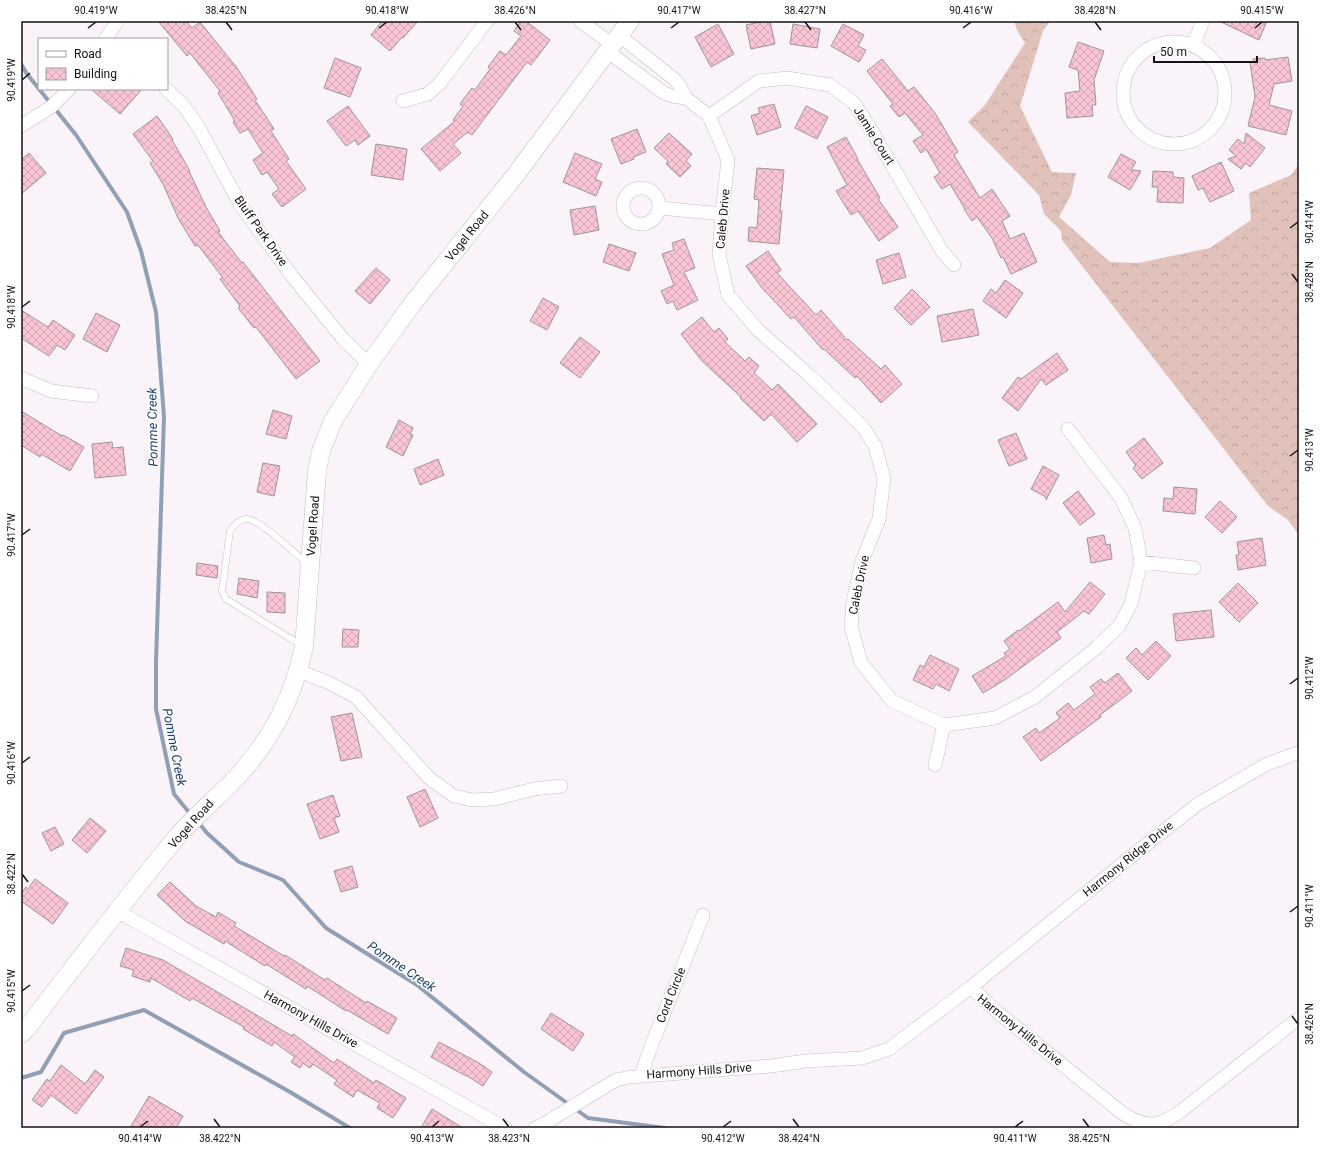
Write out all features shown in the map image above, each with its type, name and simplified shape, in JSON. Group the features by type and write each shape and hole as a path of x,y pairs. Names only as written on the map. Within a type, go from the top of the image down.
{"street":[{"path":"108,38 118,21"},
{"path":"403,101 428,94 440,84 486,21"},
{"path":"580,21 614,44"},
{"name":"Vogel Road","path":"21,1034 117,911 178,837 241,772 260,750 274,728 299,671 304,646 317,471 321,451 333,421 369,364 413,303 517,173 630,21"},
{"path":"1193,46 1203,21"},
{"path":"1171,42 1179,42 1193,46 1206,53 1215,63 1222,76 1225,88 1224,101 1220,116 1212,128 1193,141 1181,144 1169,144 1152,139 1144,135 1134,124 1126,111 1123,87 1129,69 1138,57 1150,48 1171,42"},
{"name":"Caleb Drive","path":"614,44 664,93 686,98"},
{"name":"Caleb Drive","path":"614,44 674,79 680,86 686,98 709,116 728,160 719,254 728,295 758,330 810,376 862,428 876,446 884,478 879,519 862,561 851,627 861,662 892,701 944,726"},
{"name":"Jamie Court","path":"709,116 759,81 787,78 830,85 854,103 874,133 942,251 954,266"},
{"path":"21,126 51,108 68,90"},
{"name":"Bluff Park Drive","path":"167,90 184,106 199,128 241,206 292,276 343,339 369,364"},
{"path":"660,208 722,214"},
{"path":"21,378 51,391 92,396"},
{"path":"935,765 944,726 995,718 1035,697 1095,649 1119,626 1131,604 1142,562 1135,528 1121,498 1068,429"},
{"path":"1142,562 1194,568"},
{"path":"299,671 328,682 356,697 429,778 454,796 472,800 494,799 534,789 561,786"},
{"name":"Harmony Ridge Drive","path":"971,987 1198,804 1267,764 1299,753"},
{"name":"Harmony Hills Drive","path":"117,911 505,1128"},
{"name":"Cord Circle","path":"641,1075 703,915"},
{"name":"Harmony Hills Drive","path":"534,1128 557,1116 616,1080 641,1075 771,1066 806,1061 862,1058 889,1049 971,987 974,992 995,1010 1122,1113 1135,1120 1149,1124 1163,1121 1181,1111 1299,1018"}],"lane":[{"path":"304,646 226,599 222,594 230,531 240,520 253,520 263,526 310,566"}],"green space":[{"path":"1014,21 1050,21 1043,31 1020,106 1052,172 1076,173 1071,195 1059,217 1110,262 1138,263 1210,248 1251,220 1249,193 1291,175 1299,164 1299,535 1288,520 1268,506 1062,240 1061,231 1044,214 1039,195 968,122 985,105 1025,43 1017,30"}],"building":[{"path":"158,21 186,21 192,28 200,22 237,68 257,99 255,100 274,129 271,131 289,159 286,161 306,189 282,207 272,194 279,189 267,172 262,175 253,160 263,153 248,129 240,133 233,122 235,121 218,93 220,91 190,53 187,56"},
{"path":"382,21 418,21 390,51 371,35"},
{"path":"521,21 526,21 550,40 531,65 527,62 472,135 468,132 453,144 461,153 440,171 421,149 455,121 453,120 463,106 460,104 472,88 475,90 490,69 488,67 500,51 506,55 521,36 514,31"},
{"path":"770,21 775,44 751,49 746,25"},
{"path":"1219,21 1267,21 1259,40"},
{"path":"718,24 734,54 711,67 695,37"},
{"path":"793,24 820,29 817,48 790,44"},
{"path":"843,24 864,35 858,46 866,50 859,62 831,46"},
{"path":"1078,42 1104,51 1094,80 1096,105 1092,105 1093,116 1067,118 1065,93 1080,91 1078,70 1069,67"},
{"path":"1288,57 1292,81 1274,84 1269,105 1292,111 1286,135 1248,126 1255,97 1250,62 1254,62 1253,59 1265,58 1266,60"},
{"path":"335,58 361,68 350,97 324,88"},
{"path":"882,59 908,91 914,87 935,113 958,152 954,155 980,198 992,189 1010,216 1002,221 1010,239 1024,233 1037,262 1011,274 1003,257 1001,258 992,238 977,217 972,221 950,184 942,189 934,177 940,173 926,149 921,153 913,141 923,135 905,113 899,117 890,106 893,104 867,71"},
{"path":"92,90 141,90 120,114"},
{"path":"774,104 781,127 757,135 751,116 760,113 758,108"},
{"path":"348,106 370,136 358,145 355,140 346,146 327,121"},
{"path":"806,106 828,117 817,139 795,128"},
{"path":"157,116 173,139 172,140 190,171 206,207 220,231 218,232 320,361 296,379 256,327 254,328 238,308 240,306 220,279 223,278 198,245 195,246 178,218 163,184 150,163 153,161 133,134"},
{"path":"637,129 646,152 621,164 611,139"},
{"path":"669,133 692,154 686,161 691,166 680,177 666,164 668,161 654,148"},
{"path":"1246,133 1265,148 1250,167 1246,163 1241,169 1228,159 1236,156 1229,150 1238,139 1244,144"},
{"path":"846,137 880,198 878,199 898,227 879,241 858,211 851,215 836,191 847,185 827,147"},
{"path":"376,144 407,149 403,180 371,175"},
{"path":"29,153 46,173 21,194 21,160"},
{"path":"575,153 602,164 595,179 602,182 596,196 563,182"},
{"path":"1121,154 1136,162 1131,170 1141,171 1130,190 1108,177"},
{"path":"1221,162 1234,191 1210,202 1203,188 1198,190 1192,176"},
{"path":"757,168 784,170 780,211 782,211 779,244 748,241 749,227 757,228 759,200 754,199"},
{"path":"1153,171 1173,172 1173,177 1184,178 1183,203 1157,202 1158,187 1152,187"},
{"path":"595,206 599,230 574,235 570,210"},
{"path":"684,239 695,268 684,272 698,300 677,310 673,301 667,304 661,291 674,285 662,254 674,250 672,243"},
{"path":"609,244 636,253 629,271 603,262"},
{"path":"768,251 781,270 777,273 816,315 821,310 847,340 848,339 881,369 885,365 902,384 881,403 857,376 855,378 824,349 823,350 794,317 791,319 762,288 746,266"},
{"path":"899,253 906,277 883,284 876,260"},
{"path":"376,268 390,280 370,304 355,291"},
{"path":"1005,280 1023,293 1006,318 983,301 991,289 996,293"},
{"path":"912,289 930,307 911,325 894,308"},
{"path":"543,298 559,307 547,330 530,321"},
{"path":"973,309 979,335 942,342 937,316"},
{"path":"21,310 48,327 53,320 75,335 65,350 57,345 49,356 21,338"},
{"path":"96,313 120,325 107,352 83,339"},
{"path":"702,317 714,332 719,328 728,339 725,342 745,361 749,357 759,366 754,373 772,390 778,384 817,424 797,442 771,414 764,421 740,398 741,397 702,361 681,334"},
{"path":"580,337 600,352 580,378 560,363"},
{"path":"1057,353 1068,370 1046,385 1041,379 1018,411 1002,398 1018,377 1021,379"},
{"path":"273,410 292,416 286,439 266,434"},
{"path":"21,411 62,436 63,435 84,447 70,471 41,454 40,457 21,445"},
{"path":"399,420 413,428 410,434 413,435 403,456 386,447"},
{"path":"1016,433 1027,459 1009,466 998,440"},
{"path":"1144,438 1163,463 1142,479 1133,468 1136,466 1126,452"},
{"path":"112,442 113,448 123,447 126,475 95,478 92,444"},
{"path":"438,459 444,475 420,485 414,469"},
{"path":"263,463 280,466 274,496 257,492"},
{"path":"1043,466 1059,475 1046,500 1046,497 1031,489"},
{"path":"1174,487 1197,489 1195,514 1163,511 1164,498 1173,499"},
{"path":"1078,491 1095,514 1080,525 1063,503"},
{"path":"1220,501 1237,517 1222,533 1205,517"},
{"path":"1104,535 1106,545 1110,544 1112,559 1091,563 1087,538"},
{"path":"1262,538 1266,565 1238,570 1236,555 1239,555 1237,542"},
{"path":"197,563 218,566 217,578 196,575"},
{"path":"239,578 259,581 257,598 237,594"},
{"path":"1090,582 1105,594 1089,614 1084,611 1057,632 1061,638 1006,679 983,693 972,676 1006,656 1004,653 1010,649 1004,641 1058,602 1065,612"},
{"path":"1238,583 1258,603 1239,622 1219,602"},
{"path":"267,592 285,593 285,613 267,612"},
{"path":"1211,610 1214,637 1176,641 1173,614"},
{"path":"343,629 359,630 358,647 342,647"},
{"path":"1156,641 1171,656 1148,680 1126,658 1136,648 1142,655"},
{"path":"930,655 959,669 949,691 936,684 933,689 913,680 920,665 924,667"},
{"path":"1118,673 1132,691 1100,715 1101,717 1041,761 1023,737 1036,728 1039,733 1060,718 1056,713 1068,703 1074,710 1095,694 1090,687 1101,679 1105,683"},
{"path":"352,713 362,757 341,761 331,717"},
{"path":"425,789 438,818 420,827 407,797"},
{"path":"333,795 340,816 334,818 339,832 320,839 307,804"},
{"path":"90,818 106,831 87,853 72,840"},
{"path":"55,827 64,844 51,851 42,833"},
{"path":"352,866 358,887 341,892 334,871"},
{"path":"35,879 68,903 53,924 21,901 21,894 26,887 28,889"},
{"path":"170,882 196,906 216,917 218,912 236,923 234,926 284,956 285,955 325,980 327,978 366,1003 367,1001 397,1018 388,1034 347,1010 346,1011 307,986 306,989 266,964 265,966 225,941 224,944 185,921 157,895"},
{"path":"126,948 163,960 292,1036 293,1034 334,1063 337,1059 374,1083 376,1080 406,1098 393,1118 377,1108 380,1103 357,1090 353,1097 334,1084 337,1080 313,1064 310,1068 303,1063 300,1068 291,1062 295,1057 274,1042 272,1046 243,1029 244,1027 192,998 190,1001 151,978 150,982 132,976 134,970 120,966"},
{"path":"551,1013 584,1034 573,1051 541,1029"},
{"path":"439,1042 479,1063 492,1072 483,1086 466,1075 431,1057"},
{"path":"61,1065 85,1084 95,1070 104,1077 76,1114 51,1095 42,1107 32,1100 47,1079 50,1081"},
{"path":"149,1096 183,1116 176,1128 130,1128"},
{"path":"432,1109 463,1128 421,1128"}],"waterway":[{"name":"Pomme Creek","path":"21,64 38,88"},
{"name":"Pomme Creek","path":"40,90 76,135 127,212 141,251 156,312 164,417 156,661 156,709 174,794 192,816"},
{"name":"Pomme Creek","path":"198,822 207,833 239,862 283,880 326,928 417,985 524,1072 588,1118 665,1128"},
{"path":"21,1078 41,1072 64,1033 144,1010 290,1092 350,1128"}]}
